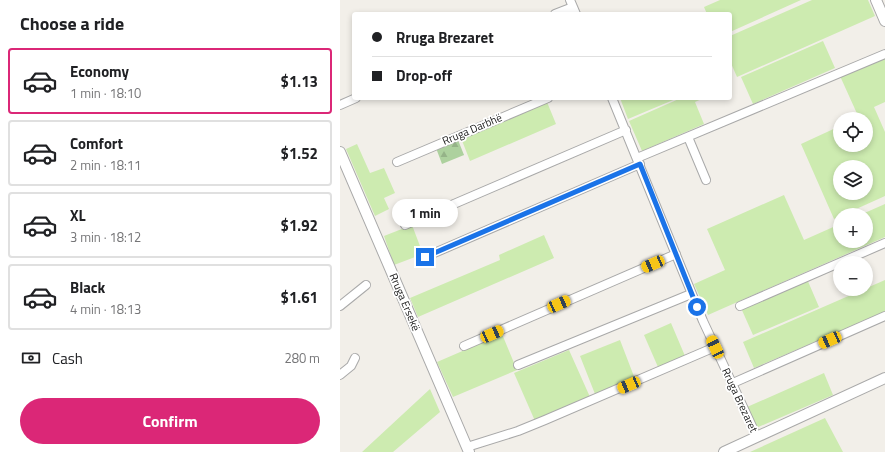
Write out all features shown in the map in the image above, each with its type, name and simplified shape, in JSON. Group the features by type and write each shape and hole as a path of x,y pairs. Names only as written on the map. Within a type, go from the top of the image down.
{"street":[{"path":"876,0 885,21"},
{"path":"560,12 573,7"},
{"path":"425,257 639,161 688,137 885,54"},
{"path":"340,105 352,100"},
{"name":"Rruga Darbhë","path":"397,162 543,100"},
{"name":"Rruga Brezaret","path":"613,100 692,294 757,437"},
{"path":"405,225 626,130"},
{"path":"688,137 706,180"},
{"name":"Rruga Ersekë","path":"340,152 468,449"},
{"path":"740,306 885,243"},
{"path":"464,346 676,254"},
{"path":"340,306 366,285"},
{"path":"518,365 692,294"},
{"path":"733,383 885,316"},
{"path":"468,449 532,425 715,347"},
{"path":"340,375 351,366 355,358"},
{"path":"724,452 885,378"}],"green space":[{"path":"720,0 801,0 732,31 732,12 706,12 704,7"},
{"path":"812,0 868,0 875,16 737,77 732,66 732,35"},
{"path":"823,41 835,68 753,104 741,77"},
{"path":"885,56 885,102 874,107 885,132 885,196 858,208 833,208 833,217 801,144 833,129 833,152 873,152 873,112 856,112 840,76"},
{"path":"621,100 673,100 628,119"},
{"path":"676,100 700,100 695,102 704,124 642,151 629,121"},
{"path":"547,102 556,124 470,161 461,138"},
{"path":"458,140 464,155 442,164 436,148"},
{"path":"357,144 370,173 384,168 395,193 384,198 389,209 375,216 346,149"},
{"path":"784,195 804,240 833,227 833,248 860,248 842,256 833,256 833,260 708,315 694,284 725,270 707,229"},
{"path":"885,204 885,237 873,242 873,209"},
{"path":"412,225 423,254 394,265 384,236"},
{"path":"544,235 554,258 418,317 410,298 500,260 499,255"},
{"path":"807,279 819,307 753,335 741,308"},
{"path":"885,280 885,312 754,368 743,342 848,296 873,296 873,285"},
{"path":"671,323 685,356 658,367 644,335"},
{"path":"502,334 517,370 453,397 437,362"},
{"path":"620,340 635,379 595,394 580,356"},
{"path":"569,350 590,397 535,421 514,373"},
{"path":"824,373 833,395 756,428 747,407"},
{"path":"430,389 440,412 393,452 362,452"},
{"path":"825,418 843,452 750,452"}],"route":[{"path":"425,257 640,164 697,307"}]}
